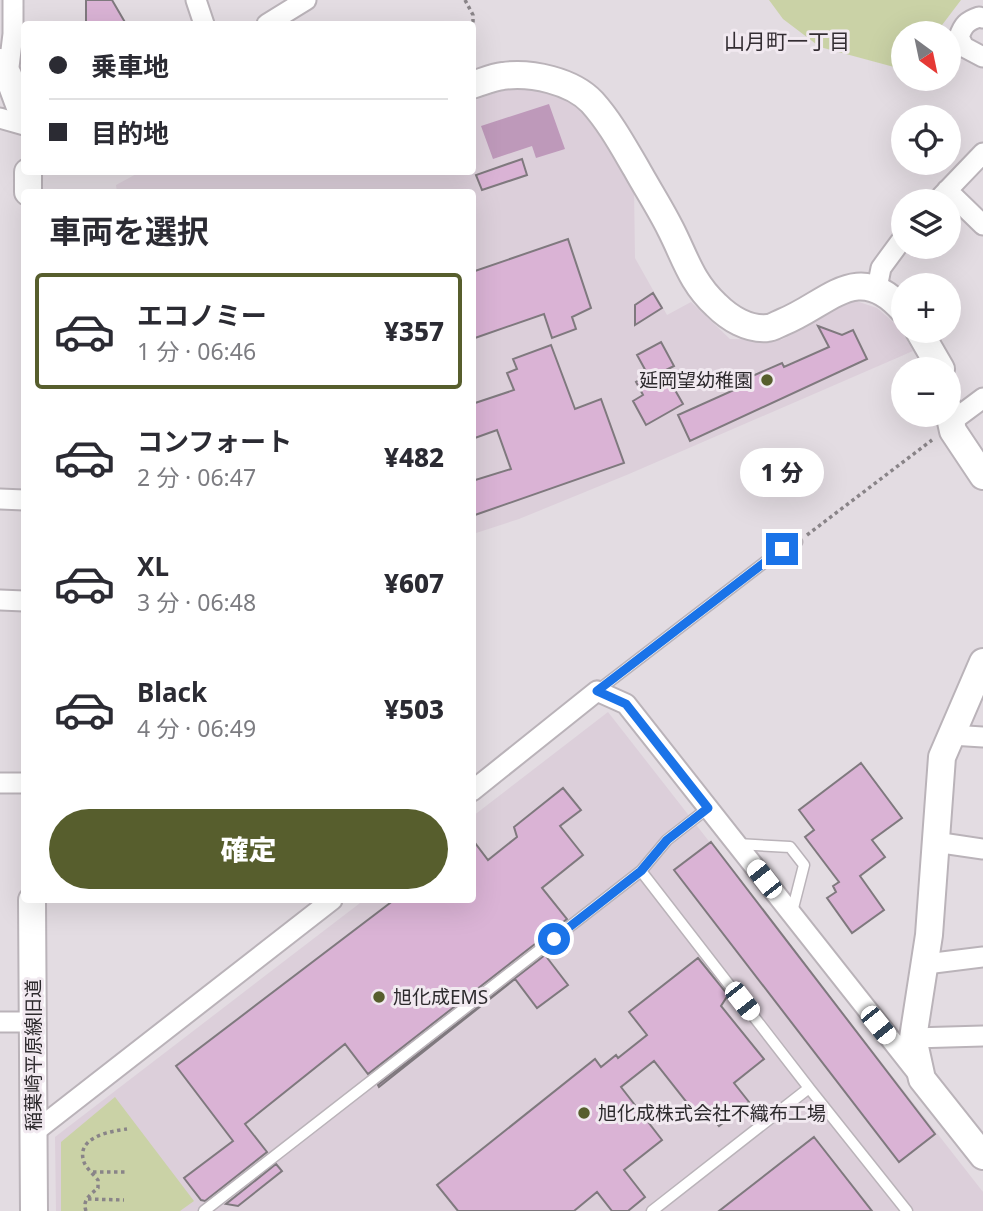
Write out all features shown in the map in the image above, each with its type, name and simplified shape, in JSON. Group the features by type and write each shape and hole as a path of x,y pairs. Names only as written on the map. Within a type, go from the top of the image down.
{"street":[{"path":"13,0 13,34 4,69 21,111"},
{"path":"196,0 203,21"},
{"path":"272,21 306,0"},
{"path":"983,18 968,21 962,27 959,37 964,47 983,57"},
{"path":"476,84 502,76 538,76 572,88 590,101 625,149 671,230 695,281 715,305 739,323 768,328 800,316 832,294 856,285 877,288 891,300"},
{"path":"0,118 21,124"},
{"path":"948,189 983,153"},
{"path":"961,209 983,225"},
{"path":"877,288 881,268 891,254"},
{"path":"961,412 983,398"},
{"path":"953,427 958,440 983,476"},
{"path":"0,499 21,500"},
{"path":"0,600 21,601"},
{"path":"922,1079 914,1038 926,964 942,757 983,662"},
{"path":"476,787 597,691 626,704 983,1156"},
{"path":"951,735 983,737"},
{"path":"0,783 21,783"},
{"path":"935,842 983,849"},
{"name":"稲葉崎平原線旧道","path":"32,903 34,1211"},
{"path":"33,1133 328,903"},
{"path":"926,964 983,957"},
{"path":"0,1022 33,1022"},
{"path":"914,1038 983,1036"}],"lane":[{"path":"597,691 782,549 797,542"},
{"path":"204,1211 641,871 667,840 708,808"},
{"path":"736,844 790,847 804,865 791,914"},
{"path":"641,871 907,1211"},
{"path":"652,1211 809,1088"}],"path":[{"path":"465,0 474,21"},
{"path":"797,542 940,427"},
{"path":"86,1211 86,1199 98,1188 98,1180 84,1164 83,1154 88,1143 99,1133 127,1129"},
{"path":"92,1172 126,1172"},
{"path":"86,1199 124,1200"}],"shaded area":[{"path":"508,88 541,89 577,105 634,189 635,258 667,315 691,302 730,339 781,340 809,326 834,306 856,301 877,308 891,320 891,343 908,343 913,351 899,357 891,357 891,361 629,474 519,519 476,533 476,189 117,189 116,185 134,175 476,175 476,100"},
{"path":"549,104 565,149 536,158 532,146 493,159 481,126"},
{"path":"608,712 983,1192 983,1211 56,1211 55,1137 360,903 476,903 476,814"}],"green space":[{"path":"769,0 961,0 945,21 891,21 891,66 820,47 783,19"},
{"path":"115,1097 194,1201 180,1211 61,1211 61,1142"}],"building":[{"path":"86,0 112,0 124,21 86,21"},
{"path":"522,159 527,175 482,190 476,175"},
{"path":"568,239 591,308 572,317 576,329 552,338 544,314 476,338 476,271"},
{"path":"653,293 662,308 635,325 635,305"},
{"path":"818,326 842,335 853,330 867,359 690,441 678,415 743,386 741,381 782,363 784,367 829,347"},
{"path":"661,342 674,366 664,371 683,404 646,425 633,401 643,395 636,382 648,375 637,355"},
{"path":"551,345 575,409 601,399 624,463 476,515 476,480 511,469 497,430 476,438 476,403 514,390 507,373 517,369 513,359"},
{"path":"861,763 902,818 872,840 885,857 860,876 884,910 852,933 827,898 836,892 833,886 839,882 805,837 814,830 799,810"},
{"name":"旭化成EMS","path":"563,788 581,810 560,826 583,855 542,888 567,919 368,1074 345,1044 245,1124 267,1152 205,1201 201,1200 184,1178 233,1141 176,1066 390,903 476,903 476,844 488,860 517,837 514,827"},
{"path":"711,842 935,1134 899,1162 674,870"},
{"path":"545,955 568,985 537,1008 515,979 379,1087 378,1085"},
{"name":"旭化成株式会社不織布工場","path":"698,958 728,995 721,1006 764,1059 734,1083 749,1102 719,1126 704,1108 696,1114 654,1061 621,1087 662,1140 624,1170 645,1197 628,1211 612,1211 597,1192 574,1211 458,1211 437,1185 595,1059 601,1067 616,1055 618,1058 647,1035 629,1012"},
{"path":"814,1137 872,1211 719,1211"},
{"path":"276,1164 282,1171 238,1206 226,1204"}],"place":[{"name":"延岡望幼稚園","path":"767,380"},
{"name":"旭化成EMS","path":"379,997"},
{"name":"旭化成株式会社不織布工場","path":"584,1113"}],"district":[{"name":"山月町一丁目","path":"787,42"}],"route":[{"path":"554,939 641,871 667,840 708,808 626,704 597,691 782,549"}]}
